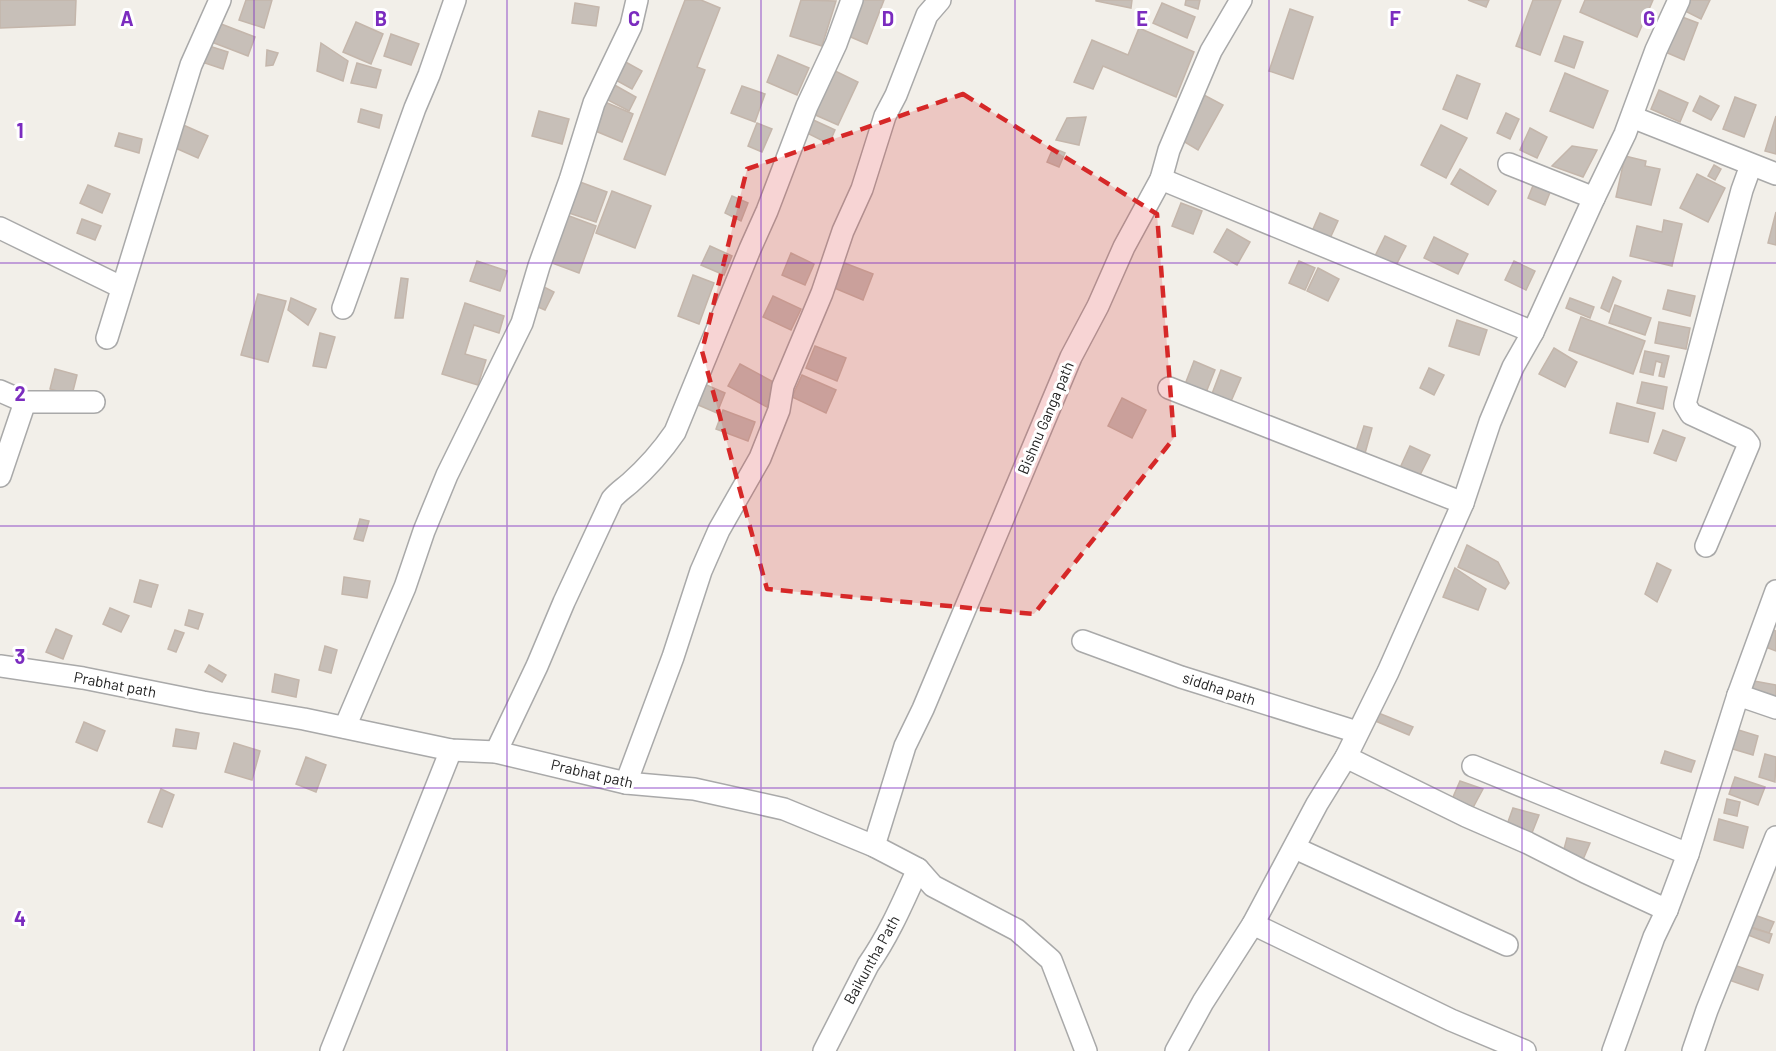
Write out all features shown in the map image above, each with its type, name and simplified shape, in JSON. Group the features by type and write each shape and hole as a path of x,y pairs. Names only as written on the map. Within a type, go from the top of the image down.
{"street":[{"path":"107,338 191,65 220,0"},
{"path":"343,308 455,0"},
{"path":"345,727 405,587 417,548 447,475 522,323 594,103 631,26 638,0"},
{"path":"496,752 612,499 661,452 675,432 767,212 807,106 836,44 852,0"},
{"path":"626,783 673,657 701,571 719,530 760,458 779,410 783,386 822,293 843,231 862,189 885,116 927,15 940,0"},
{"name":"Bishnu Ganga path","path":"874,846 905,746 1012,495 1028,463 1071,357 1098,306 1124,248 1161,179 1169,150 1211,51 1241,0"},
{"path":"1176,1051 1203,1002 1253,924 1317,804 1346,757 1388,672 1463,503 1490,422 1513,367 1533,332 1632,117 1656,50 1679,0"},
{"path":"1632,117 1776,174"},
{"path":"1509,164 1594,198"},
{"path":"1706,546 1749,444 1745,439 1691,414 1686,408 1685,400 1742,190 1751,165"},
{"path":"1161,179 1533,332"},
{"path":"0,228 121,287"},
{"path":"1169,388 1463,503"},
{"path":"0,391 25,402 94,402"},
{"path":"0,476 25,402"},
{"path":"1613,1051 1654,937 1688,854 1737,695 1776,591"},
{"name":"siddha path","path":"1083,641 1181,677 1357,732"},
{"name":"Prabhat path","path":"0,666 83,678 345,727 451,750 496,752 626,783 694,789 784,809 874,846 918,869 933,886 1017,930 1052,960 1086,1051"},
{"path":"1737,695 1776,708"},
{"path":"331,1051 451,750"},
{"path":"1346,757 1667,910"},
{"path":"1473,766 1688,854"},
{"path":"1693,1051 1776,837"},
{"path":"1294,848 1507,945"},
{"name":"Baikuntha Path","path":"824,1051 868,964 898,913 918,869"},
{"path":"1253,924 1451,1020 1525,1051"}],"highlighted area":[{"path":"963,94 1157,214 1174,438 1034,614 767,589 702,351 747,169"}],"building":[{"path":"0,0 76,0 75,25 0,28"},
{"path":"246,0 272,0 264,28 239,20"},
{"path":"685,0 701,0 720,8 697,67 705,70 665,175 624,159"},
{"path":"801,0 836,1 822,46 790,36"},
{"path":"860,0 884,0 867,44 846,35"},
{"path":"1096,0 1132,0 1131,8"},
{"path":"1186,0 1200,0 1198,9 1185,5"},
{"path":"1468,0 1489,0 1486,7"},
{"path":"1533,0 1561,0 1540,55 1516,46"},
{"path":"1585,0 1653,0 1637,37 1580,12"},
{"path":"1691,0 1710,0 1701,19 1685,11"},
{"path":"575,3 599,7 596,26 572,23"},
{"path":"1162,3 1195,17 1187,38 1153,23"},
{"path":"1290,9 1313,17 1293,79 1269,71"},
{"path":"1677,15 1698,23 1684,60 1663,51"},
{"path":"216,22 255,37 248,56 209,41"},
{"path":"356,22 383,34 371,64 343,52"},
{"path":"1139,28 1194,52 1176,97 1103,66 1093,89 1074,82 1092,40 1128,55"},
{"path":"391,34 419,44 411,65 384,56"},
{"path":"1564,36 1583,42 1574,68 1555,61"},
{"path":"321,43 348,61 343,81 317,71"},
{"path":"206,45 228,52 223,69 202,62"},
{"path":"267,50 278,53 273,65 266,66"},
{"path":"778,55 809,68 797,95 767,82"},
{"path":"622,60 642,71 632,89 612,78"},
{"path":"357,63 381,70 376,88 351,83"},
{"path":"831,69 858,82 838,125 811,113"},
{"path":"1565,73 1608,91 1593,128 1550,111"},
{"path":"1457,75 1480,84 1467,119 1443,109"},
{"path":"611,83 636,97 629,111 604,98"},
{"path":"742,86 765,94 755,122 731,113"},
{"path":"1659,90 1688,103 1680,122 1651,109"},
{"path":"1202,94 1223,105 1198,150 1178,138"},
{"path":"1700,96 1719,106 1711,120 1693,111"},
{"path":"1735,97 1756,105 1744,137 1723,129"},
{"path":"605,102 633,114 622,142 593,130"},
{"path":"361,109 382,115 379,128 358,122"},
{"path":"539,111 569,119 562,144 532,136"},
{"path":"1506,113 1519,119 1510,139 1497,133"},
{"path":"1776,116 1776,154 1765,151"},
{"path":"1086,117 1079,145 1056,140 1067,118"},
{"path":"809,118 835,130 829,144 803,131"},
{"path":"757,123 772,129 762,152 748,146"},
{"path":"181,124 208,136 198,158 171,146"},
{"path":"1441,125 1467,138 1446,178 1421,165"},
{"path":"1530,128 1547,137 1537,158 1520,150"},
{"path":"119,133 142,139 139,153 115,146"},
{"path":"1572,146 1597,150 1583,177 1552,166"},
{"path":"1053,148 1065,153 1059,167 1047,162"},
{"path":"1625,156 1646,161 1645,166 1660,169 1651,205 1616,197"},
{"path":"1714,165 1721,169 1715,180 1708,176"},
{"path":"1460,169 1496,191 1488,205 1451,184"},
{"path":"1697,174 1725,188 1708,222 1680,208"},
{"path":"580,182 607,192 596,222 569,213"},
{"path":"1534,183 1551,190 1545,205 1528,198"},
{"path":"88,185 110,194 102,213 80,203"},
{"path":"612,191 651,206 635,248 596,233"},
{"path":"732,196 748,203 741,221 725,213"},
{"path":"1181,203 1202,211 1193,234 1172,226"},
{"path":"1776,212 1776,245 1768,243"},
{"path":"1320,213 1338,221 1327,245 1310,236"},
{"path":"564,214 596,226 579,273 547,261"},
{"path":"82,219 101,226 95,240 77,233"},
{"path":"1664,220 1682,224 1672,266 1630,256 1637,226 1662,232"},
{"path":"1227,229 1250,242 1237,265 1214,252"},
{"path":"1385,236 1406,246 1392,273 1372,262"},
{"path":"1434,237 1468,254 1458,274 1424,258"},
{"path":"710,246 732,256 724,275 701,265"},
{"path":"791,253 814,264 805,285 782,275"},
{"path":"477,261 507,271 500,291 470,281"},
{"path":"1299,261 1315,268 1305,290 1289,283"},
{"path":"1514,261 1535,271 1526,290 1505,280"},
{"path":"842,262 873,274 863,300 832,287"},
{"path":"1318,268 1339,279 1328,301 1307,291"},
{"path":"693,275 714,283 699,324 678,316"},
{"path":"1613,277 1621,281 1609,312 1601,308"},
{"path":"401,278 408,279 403,318 395,318"},
{"path":"540,285 554,292 545,310 531,304"},
{"path":"1668,290 1695,296 1690,316 1663,309"},
{"path":"258,294 286,301 268,362 241,355"},
{"path":"773,296 801,309 791,330 763,317"},
{"path":"291,298 316,309 308,325 288,310"},
{"path":"1570,298 1594,307 1590,318 1566,308"},
{"path":"465,303 504,316 499,333 474,325 465,354 486,360 478,385 442,374"},
{"path":"1615,305 1651,318 1645,335 1609,323"},
{"path":"1581,317 1645,341 1633,374 1569,350"},
{"path":"1457,320 1487,330 1479,355 1449,346"},
{"path":"1659,322 1690,328 1686,349 1655,343"},
{"path":"320,333 335,337 326,368 313,366"},
{"path":"815,346 846,358 837,381 806,368"},
{"path":"1554,348 1577,362 1565,387 1539,374"},
{"path":"1645,351 1669,356 1664,377 1659,376 1662,363 1656,361 1653,375 1640,372"},
{"path":"1194,361 1215,370 1205,395 1184,387"},
{"path":"740,364 779,385 767,407 728,386"},
{"path":"1429,368 1444,375 1434,395 1420,388"},
{"path":"55,369 77,375 72,395 50,389"},
{"path":"1221,370 1241,378 1229,406 1210,399"},
{"path":"802,375 836,390 826,413 792,397"},
{"path":"1642,382 1667,387 1663,409 1637,403"},
{"path":"704,384 725,393 717,413 696,404"},
{"path":"1122,398 1146,410 1132,438 1108,426"},
{"path":"1617,403 1655,413 1648,442 1610,433"},
{"path":"723,410 755,422 748,441 716,429"},
{"path":"1364,426 1372,428 1364,457 1355,454"},
{"path":"1663,430 1685,438 1676,461 1654,453"},
{"path":"1410,446 1430,455 1419,477 1400,468"},
{"path":"360,519 369,521 363,541 354,539"},
{"path":"1467,545 1498,562 1509,583 1505,589 1458,567"},
{"path":"1657,563 1671,570 1657,602 1645,594"},
{"path":"1455,568 1486,589 1478,610 1443,597"},
{"path":"344,577 370,581 367,598 342,594"},
{"path":"140,580 158,585 151,607 134,602"},
{"path":"110,608 129,616 121,632 103,624"},
{"path":"189,610 203,614 198,629 185,625"},
{"path":"56,629 72,636 63,659 46,652"},
{"path":"1770,629 1776,631 1776,651 1763,646"},
{"path":"175,630 184,633 176,652 168,649"},
{"path":"325,646 337,650 331,673 319,670"},
{"path":"209,665 226,675 222,682 205,672"},
{"path":"275,674 299,680 296,697 272,692"},
{"path":"1754,681 1776,685 1776,698 1752,693"},
{"path":"1376,712 1413,727 1409,735 1373,720"},
{"path":"84,722 105,731 97,751 76,742"},
{"path":"1732,728 1758,736 1753,755 1726,747"},
{"path":"176,729 199,733 196,749 173,746"},
{"path":"234,743 260,751 252,780 225,772"},
{"path":"1665,751 1695,761 1691,772 1661,763"},
{"path":"1765,754 1776,757 1775,782 1759,777"},
{"path":"306,757 326,765 316,792 296,784"},
{"path":"1735,777 1765,787 1758,805 1729,794"},
{"path":"1460,781 1483,789 1469,815 1450,804"},
{"path":"161,789 174,795 162,827 148,822"},
{"path":"1727,799 1740,802 1737,816 1724,813"},
{"path":"1513,808 1539,815 1528,843 1504,833"},
{"path":"1719,819 1748,827 1743,848 1714,840"},
{"path":"1567,838 1590,843 1579,869 1561,860"},
{"path":"1749,913 1774,922 1769,933 1745,925"},
{"path":"1745,926 1772,934 1769,943 1743,933"},
{"path":"1734,965 1763,975 1758,990 1729,980"}]}
